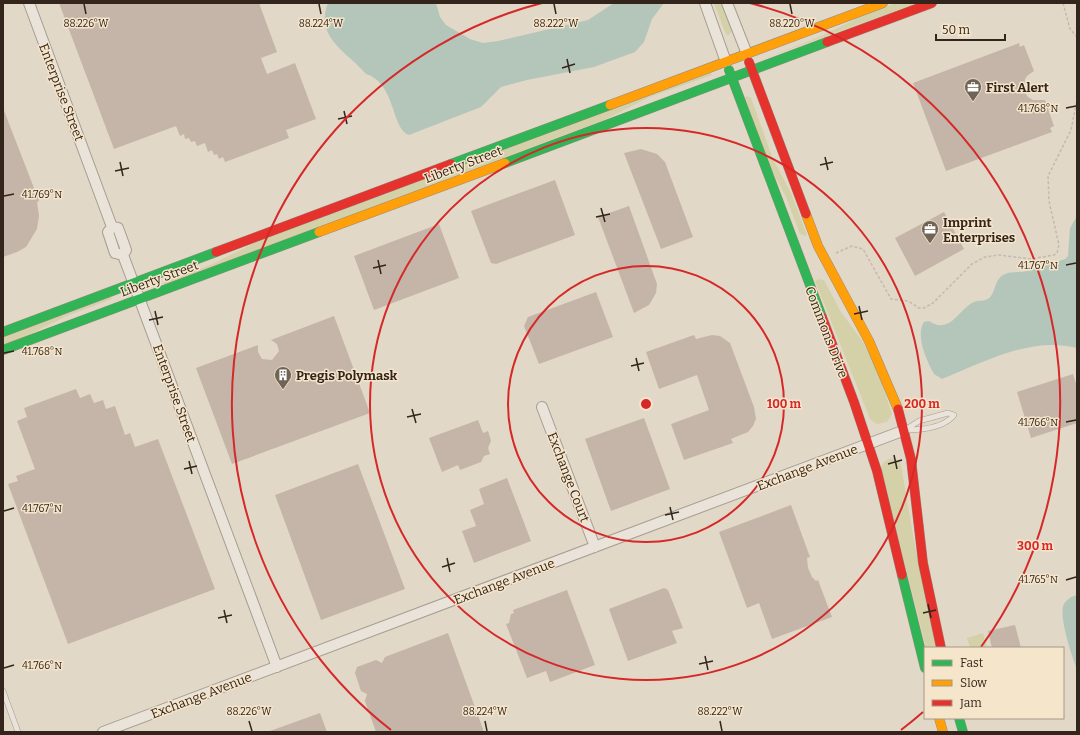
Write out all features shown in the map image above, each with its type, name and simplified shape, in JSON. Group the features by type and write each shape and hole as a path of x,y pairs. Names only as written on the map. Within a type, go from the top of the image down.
{"street":[{"name":"Enterprise Street","path":"29,3 112,227 118,228 126,250 123,255 133,283 277,667"},
{"name":"Commons Drive","path":"705,3 868,444 882,492 909,608 924,664"},
{"name":"Commons Drive","path":"728,3 818,246 883,371 905,430 914,480 926,582 941,647"},
{"name":"Liberty Street","path":"3,332 883,3"},
{"name":"Liberty Street","path":"3,350 932,3"},
{"name":"Exchange Court","path":"542,407 595,547"},
{"name":"Exchange Avenue","path":"103,732 905,430"},
{"path":"939,719 943,732"},
{"path":"959,719 963,732"}],"lane":[{"path":"948,413 954,415 949,422 921,430 905,430 919,421 948,413"},
{"path":"3,691 18,732"}],"path":[{"path":"1063,3 1070,28 1077,37"},
{"path":"833,255 852,246 862,248 891,299 908,301 919,308 924,308 933,303 972,264 985,257 999,256 1030,259 1054,255 1058,249 1058,240 1049,201 1048,176 1071,130 1077,100"}],"shaded area":[{"path":"328,3 436,3 440,17 446,25 470,39 483,43 498,41 588,20 614,3 664,3 652,19 644,42 635,52 594,67 527,80 501,87 481,107 409,135 403,131 399,124 383,86 376,79 366,74 342,51 329,35 325,15"},
{"path":"714,3 721,3 732,31 729,35 725,32"},
{"path":"896,3 917,3 760,60 819,37 868,13"},
{"path":"711,72 712,75 650,97 604,120 164,285 164,282 210,265 257,242"},
{"path":"747,96 751,98 773,159 791,193 807,235 805,236 800,234 786,197 767,161 745,97"},
{"path":"1077,216 1077,348 1060,345 1042,345 1025,348 991,359 942,379 934,374 925,356 921,341 924,322 929,321 936,325 948,324 972,303 989,298 993,293 998,279 1003,275 1032,270 1065,259 1068,256 1070,228"},
{"path":"818,279 824,280 841,312 863,342 879,374 892,414 887,422 877,424 870,419 815,281"},
{"path":"111,297 112,299 67,316 22,338 3,345 3,337"},
{"path":"890,458 899,461 901,465 916,552 936,647 926,647 881,468 883,463"},
{"path":"1077,595 1077,669 1066,636 1063,609 1064,604 1071,597"},
{"path":"983,633 987,647 970,647 967,638"}],"building":[{"path":"59,3 259,3 277,52 261,58 267,74 295,63 316,119 286,130 289,138 225,162 223,157 219,159 217,154 214,155 212,150 208,152 205,143 197,146 195,141 191,142 189,138 185,139 184,134 180,136 176,126 114,149"},
{"path":"1019,43 1020,47 1024,45 1034,71 1025,79 1024,91 1028,97 1033,100 1045,100 1054,126 1050,128 1052,132 946,171 913,83"},
{"path":"3,108 39,201 37,202 39,216 37,229 26,247 3,257"},
{"path":"641,149 657,154 665,162 693,237 661,249 624,153"},
{"path":"555,180 575,235 496,264 491,263 471,211"},
{"path":"629,206 657,284 656,293 649,305 634,313 598,217"},
{"name":"Imprint Enterprises","path":"944,212 964,249 915,276 895,238"},
{"path":"439,224 459,278 374,310 354,256"},
{"path":"596,292 613,337 539,364 524,326 528,317"},
{"name":"Pregis Polymask","path":"334,316 370,413 232,464 196,368 258,345 258,352 262,359 272,360 279,351 277,344 271,340"},
{"path":"694,335 696,339 712,335 720,336 730,343 754,407 756,419 748,432 731,439 733,443 684,460 671,424 709,410 697,375 659,389 646,352"},
{"path":"1073,374 1077,387 1077,423 1031,438 1017,392"},
{"path":"76,389 80,398 90,394 94,403 103,400 106,409 115,406 125,435 130,433 135,447 158,439 215,589 68,644 8,484 18,481 16,476 35,469 17,421 27,417 24,408"},
{"path":"644,418 670,489 611,511 585,439"},
{"path":"478,420 483,433 488,431 491,441 488,448 490,454 484,456 481,462 460,470 458,465 442,472 429,438"},
{"path":"358,464 405,589 321,620 275,495"},
{"path":"507,478 531,541 474,563 462,531 476,526 470,510 484,504 479,489"},
{"path":"791,505 810,557 807,558 808,568 812,577 816,581 818,580 832,617 772,639 759,603 747,608 719,532"},
{"path":"664,588 668,590 683,628 672,631 677,643 628,661 609,609"},
{"path":"567,590 595,665 550,682 546,671 527,678 506,624 509,623 511,614 514,613 513,610"},
{"path":"1015,625 1021,647 992,647 988,631"},
{"path":"448,633 484,732 376,732 365,701 367,694 361,691 355,673 357,667 376,660 382,663 385,657"},
{"path":"320,713 327,732 270,732 270,731"}],"traffic: fast":[{"path":"505,163 827,42"},
{"path":"729,70 822,317"},
{"path":"451,164 610,105"},
{"path":"3,350 319,232"},
{"path":"3,332 216,252"},
{"path":"902,575 924,664"},
{"path":"959,719 963,732"}],"traffic: slow":[{"path":"610,105 883,3"},
{"path":"319,232 505,163"},
{"path":"806,214 818,246 869,341 898,409"},
{"path":"939,719 943,732"}],"traffic: jam":[{"path":"827,42 932,3"},
{"path":"749,62 806,214"},
{"path":"216,252 451,164"},
{"path":"822,317 854,402 877,471 902,575"},
{"path":"898,409 911,459 923,563 941,647"}],"place":[{"name":"First Alert","path":"973,102"},
{"name":"Imprint Enterprises","path":"930,244"},
{"name":"Pregis Polymask","path":"283,390"}]}
